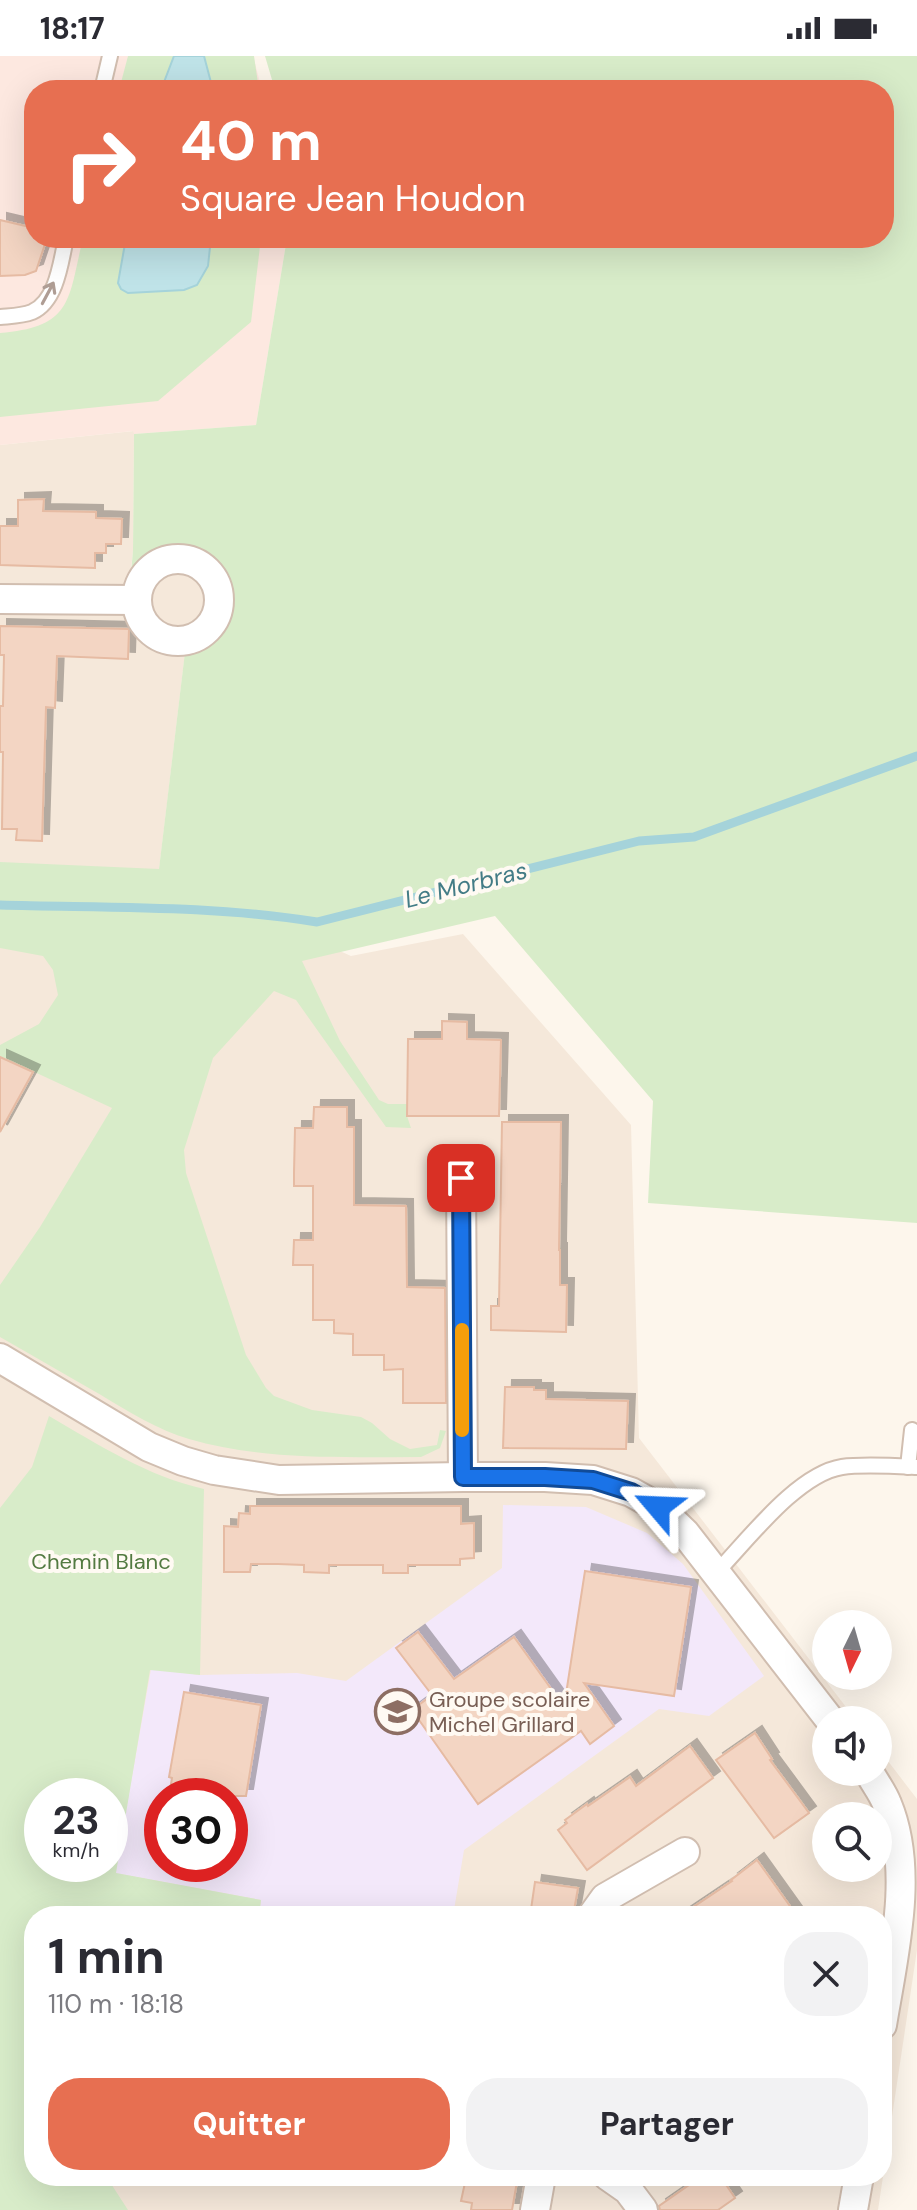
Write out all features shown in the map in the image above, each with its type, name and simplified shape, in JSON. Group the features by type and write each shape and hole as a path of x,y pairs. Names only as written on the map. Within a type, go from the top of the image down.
{"street":[{"path":"0,599 137,600"},
{"path":"461,1178 463,1477"},
{"path":"0,1358 149,1447 214,1470 279,1480 545,1477 593,1480 631,1492 658,1507 685,1533 819,1706"},
{"path":"877,1786 888,1805 899,1850 901,1902 892,1960"},
{"path":"599,1906 605,1898 685,1852"},
{"path":"535,2210 539,2186"},
{"path":"622,2186 643,2210"},
{"path":"853,2210 857,2186"}],"lane":[{"path":"104,80 110,56"},
{"path":"0,317 26,314 42,305 55,282 64,248"},
{"path":"716,1573 796,1488 818,1475 842,1467 912,1467 912,1430"}],"shaded area":[{"path":"0,56 253,56 259,80 24,80 24,248 285,248 256,425 134,434 133,431 0,445"},
{"path":"134,431 131,571 143,557 156,549 190,545 211,555 223,567 230,583 233,598 230,617 219,635 201,648 185,653 159,870 351,956 463,934 631,1125 639,1438 812,1663 812,1690 833,1690 845,1706 812,1706 812,1786 892,1786 892,1766 917,1799 917,1950 892,2117 892,1906 24,1906 24,2186 882,2186 878,2210 0,2210 0,445"},
{"name":"Groupe scolaire Michel Grillard","path":"503,1505 586,1507 647,1533 683,1564 764,1676 709,1716 659,1709 464,1850 455,1906 260,1906 261,1900 164,1882 248,1882 248,1778 144,1778 144,1878 128,1875 128,1799 151,1669 200,1675 297,1673 346,1681 502,1568"}],"green space":[{"path":"128,56 254,56 258,80 122,80"},
{"path":"265,56 917,56 917,1223 648,1203 653,1101 495,916 302,961 340,1041 379,1100 388,1104 408,1104 407,1116 411,1128 386,1127 296,1000 274,991 213,1058 184,1150 186,1173 246,1355 266,1388 274,1396 312,1410 361,1417 390,1439 410,1449 437,1445 440,1430 446,1431 440,1448 421,1457 275,1454 189,1439 144,1420 0,1337 0,1285 40,1227 112,1108 0,1056 0,1045 39,1024 58,995 53,970 43,956 0,948 0,862 159,869 185,652 209,644 224,629 231,609 231,589 224,570 211,554 193,546 169,546 157,550 142,559 131,574 134,434 256,425 285,248 894,248 894,80 272,80"},
{"path":"81,248 260,248 251,322 158,401 0,417 0,333 24,330 54,317 63,306"},
{"name":"Chemin Blanc","path":"49,1416 143,1468 204,1489 200,1675 150,1670 128,1801 128,1778 24,1778 24,1882 128,1882 128,1875 144,1878 144,1882 164,1882 261,1900 260,1906 24,1906 24,2186 112,2186 128,2210 0,2210 0,1508 32,1467"}],"water":[{"path":"174,56 204,56 210,80 165,80"},
{"path":"124,248 210,248 208,266 197,285 184,290 128,293 118,283"}],"building":[{"path":"0,220 24,226 24,248 44,248 36,271 25,275 0,276"},
{"path":"44,499 43,511 96,512 96,518 122,519 121,544 106,544 106,553 95,553 95,568 0,565 0,526 18,526 18,500"},
{"path":"0,626 129,629 128,659 57,656 55,708 46,707 42,841 16,840 17,829 2,829 0,706 3,706 4,655 0,655"},
{"path":"442,1021 467,1022 467,1039 501,1040 499,1116 407,1116 408,1039 442,1039"},
{"path":"0,1057 33,1072 0,1132"},
{"path":"314,1107 347,1107 347,1127 354,1127 354,1205 406,1206 407,1287 445,1288 446,1403 403,1403 403,1369 384,1370 384,1355 353,1355 353,1334 334,1333 334,1320 313,1320 313,1265 293,1265 294,1240 313,1240 313,1186 294,1186 294,1173 295,1128 313,1128"},
{"path":"502,1122 561,1122 559,1250 560,1285 567,1285 566,1332 491,1330 491,1306 499,1306"},
{"path":"505,1387 546,1390 546,1399 628,1401 626,1449 503,1448"},
{"path":"250,1506 461,1506 461,1524 474,1523 474,1558 460,1559 460,1565 408,1565 408,1573 383,1573 383,1565 329,1565 329,1573 304,1572 304,1565 278,1564 251,1564 250,1572 224,1572 224,1526 238,1527 239,1513 250,1514"},
{"path":"585,1571 691,1587 674,1696 584,1683 614,1726 590,1744 581,1731 478,1804 412,1710 432,1695 396,1648 418,1632 454,1679 514,1637 564,1707"},
{"path":"184,1692 261,1705 248,1784 248,1778 169,1777"},
{"path":"755,1733 770,1760 809,1813 774,1838 716,1760"},
{"path":"690,1746 713,1778 587,1870 558,1830 567,1823 565,1820 630,1777 636,1786"},
{"path":"757,1860 790,1906 695,1906"},
{"path":"535,1882 578,1888 575,1906 531,1906"},
{"path":"464,2186 516,2186 512,2210 471,2210 472,2203 461,2201"},
{"path":"688,2186 727,2186 735,2198 718,2210 660,2210 659,2206"}],"waterway":[{"name":"Le Morbras","path":"0,905 199,910 317,922 639,841 694,837 917,756"}],"slow traffic":[{"path":"462,1330 462,1430"}],"place":[{"name":"Groupe scolaire Michel Grillard","path":"398,1712"}],"route":[{"path":"461,1178 463,1477 593,1480 631,1492 658,1507"}]}
